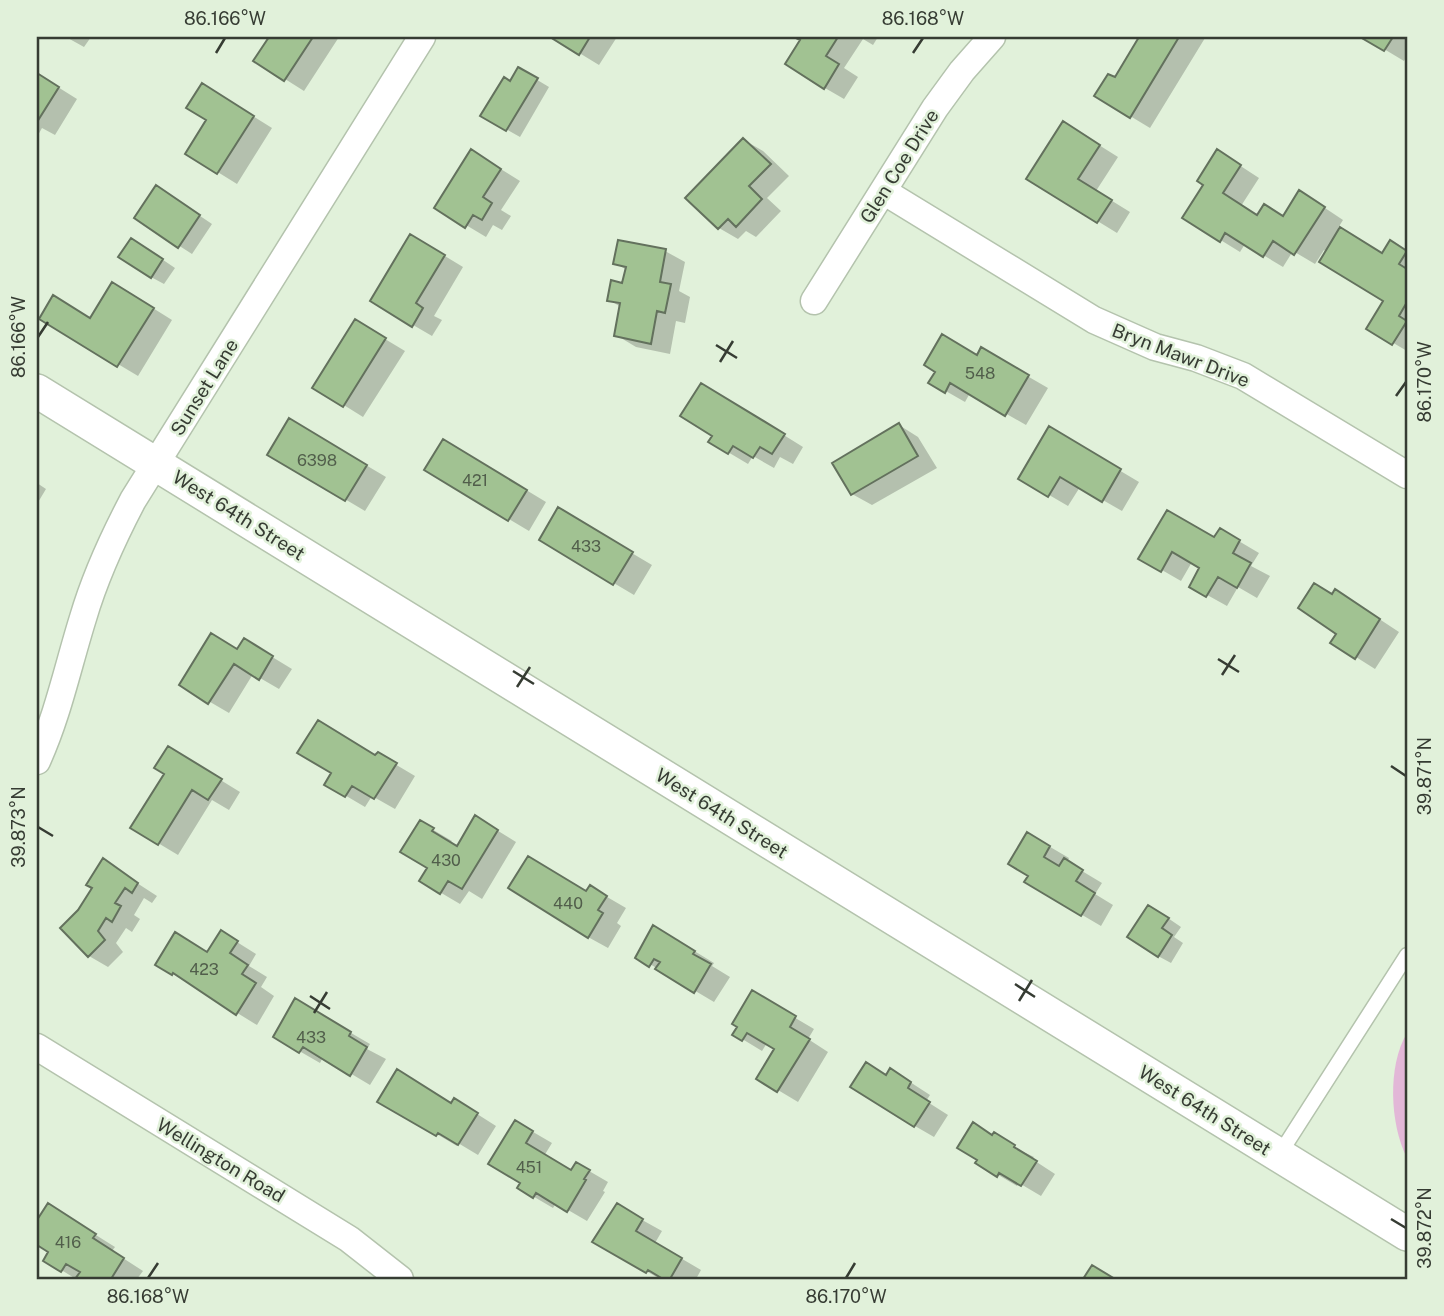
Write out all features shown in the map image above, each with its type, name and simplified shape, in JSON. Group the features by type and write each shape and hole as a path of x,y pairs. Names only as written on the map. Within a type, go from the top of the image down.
{"street":[{"name":"Sunset Lane","path":"37,761 58,705 82,620 100,569 123,520 422,37"},
{"name":"Glen Coe Drive","path":"814,301 935,108 992,37"},
{"name":"Bryn Mawr Drive","path":"883,191 1094,320 1155,346 1242,376 1407,475"},
{"name":"West 64th Street","path":"37,391 1407,1234"},
{"name":"Wellington Road","path":"37,1047 349,1239 400,1279"}],"lane":[{"path":"1279,1155 1407,955"}],"shaded area":[{"path":"1407,1033 1407,1158 1397,1129 1393,1096 1396,1062"}],"building":[{"path":"269,37 313,37 284,81 253,61"},
{"path":"550,37 590,37 579,55"},
{"path":"794,37 838,37 826,56 839,64 824,89 785,64 800,40"},
{"path":"1139,37 1179,37 1130,118 1094,96 1108,74 1115,77"},
{"path":"1360,37 1393,37 1384,51"},
{"path":"518,67 538,78 506,131 480,116 504,77 510,81"},
{"path":"37,73 59,87 37,122"},
{"path":"202,83 254,116 217,174 185,154 206,120 186,108"},
{"path":"1063,121 1100,145 1078,179 1112,200 1097,223 1026,179"},
{"path":"743,138 771,164 749,186 762,199 736,227 728,219 718,229 685,198"},
{"path":"471,149 501,169 483,197 492,203 482,220 473,215 465,228 434,208"},
{"path":"1217,149 1241,165 1223,193 1257,215 1264,204 1283,216 1299,190 1325,207 1294,255 1273,241 1263,257 1225,233 1220,242 1182,218 1203,185 1197,181"},
{"path":"156,185 200,215 178,248 134,218"},
{"path":"1340,227 1382,253 1390,240 1407,251 1399,264 1407,269 1407,302 1399,316 1407,321 1392,345 1366,329 1383,301 1319,262"},
{"path":"410,234 445,255 416,303 423,308 412,327 370,301"},
{"path":"131,238 163,259 151,278 118,257"},
{"path":"618,240 666,249 660,282 671,284 665,313 657,311 651,344 614,336 620,303 607,301 611,280 622,283 626,267 613,264"},
{"path":"112,282 154,308 117,367 39,319 53,295 90,318"},
{"path":"355,319 386,338 343,407 312,388"},
{"path":"942,334 977,355 981,347 1029,375 1005,416 950,383 945,393 928,383 935,372 924,365"},
{"path":"701,383 785,434 772,454 760,447 753,458 733,446 728,454 708,442 712,436 680,416"},
{"path":"289,418 367,465 345,501 267,455"},
{"path":"899,423 918,456 851,495 832,463"},
{"path":"1049,426 1121,469 1102,502 1060,477 1048,497 1018,479"},
{"path":"443,439 527,490 508,521 424,470"},
{"path":"558,507 633,552 613,585 539,540"},
{"path":"1167,510 1214,537 1220,528 1240,540 1233,553 1251,563 1237,588 1218,577 1206,597 1189,587 1199,568 1172,552 1161,572 1138,559"},
{"path":"1314,583 1332,594 1335,589 1380,619 1355,659 1330,643 1336,634 1298,608"},
{"path":"211,633 237,649 244,638 273,656 259,680 234,664 208,704 179,685"},
{"path":"318,720 375,755 378,752 397,763 374,799 352,786 345,797 324,785 331,773 297,753"},
{"path":"168,746 222,779 208,800 192,790 158,845 130,828 164,774 154,768"},
{"path":"475,815 498,830 462,889 448,881 440,894 419,881 427,868 400,852 420,820 434,828 432,831 457,846"},
{"path":"1027,832 1050,846 1044,857 1059,866 1064,858 1083,870 1076,881 1095,893 1081,916 1024,882 1028,876 1008,864"},
{"path":"528,856 586,891 590,885 607,896 598,910 603,913 588,938 508,888"},
{"path":"103,858 138,883 132,893 125,888 115,903 121,906 112,922 106,918 98,931 105,940 88,957 60,928 78,910 92,888 86,885"},
{"path":"1148,905 1169,918 1162,928 1172,935 1158,957 1127,937"},
{"path":"653,925 711,964 694,993 655,969 660,962 654,959 649,967 635,958"},
{"path":"221,930 238,941 230,953 248,965 242,974 256,983 236,1015 173,973 172,975 155,965 175,932 207,952"},
{"path":"752,990 796,1016 790,1027 810,1039 777,1092 756,1079 774,1049 747,1033 742,1041 732,1035 737,1027 732,1024"},
{"path":"295,998 351,1032 349,1036 367,1047 350,1076 303,1047 299,1053 273,1037"},
{"path":"866,1062 886,1075 890,1068 911,1082 908,1088 930,1102 914,1127 850,1087"},
{"path":"397,1069 451,1103 454,1098 478,1113 458,1145 438,1133 436,1136 377,1102"},
{"path":"515,1120 533,1131 526,1143 571,1170 576,1162 590,1170 567,1212 536,1193 533,1198 517,1188 520,1183 488,1164"},
{"path":"973,1122 992,1135 994,1132 1037,1161 1021,1186 999,1173 997,1177 957,1148"},
{"path":"48,1203 96,1234 93,1238 124,1258 111,1279 75,1279 80,1272 66,1264 61,1272 43,1261 48,1252 37,1245 37,1220"},
{"path":"617,1203 643,1219 636,1231 682,1258 670,1279 663,1279 648,1270 646,1273 592,1242"},
{"path":"1092,1265 1115,1279 1083,1279"}]}
